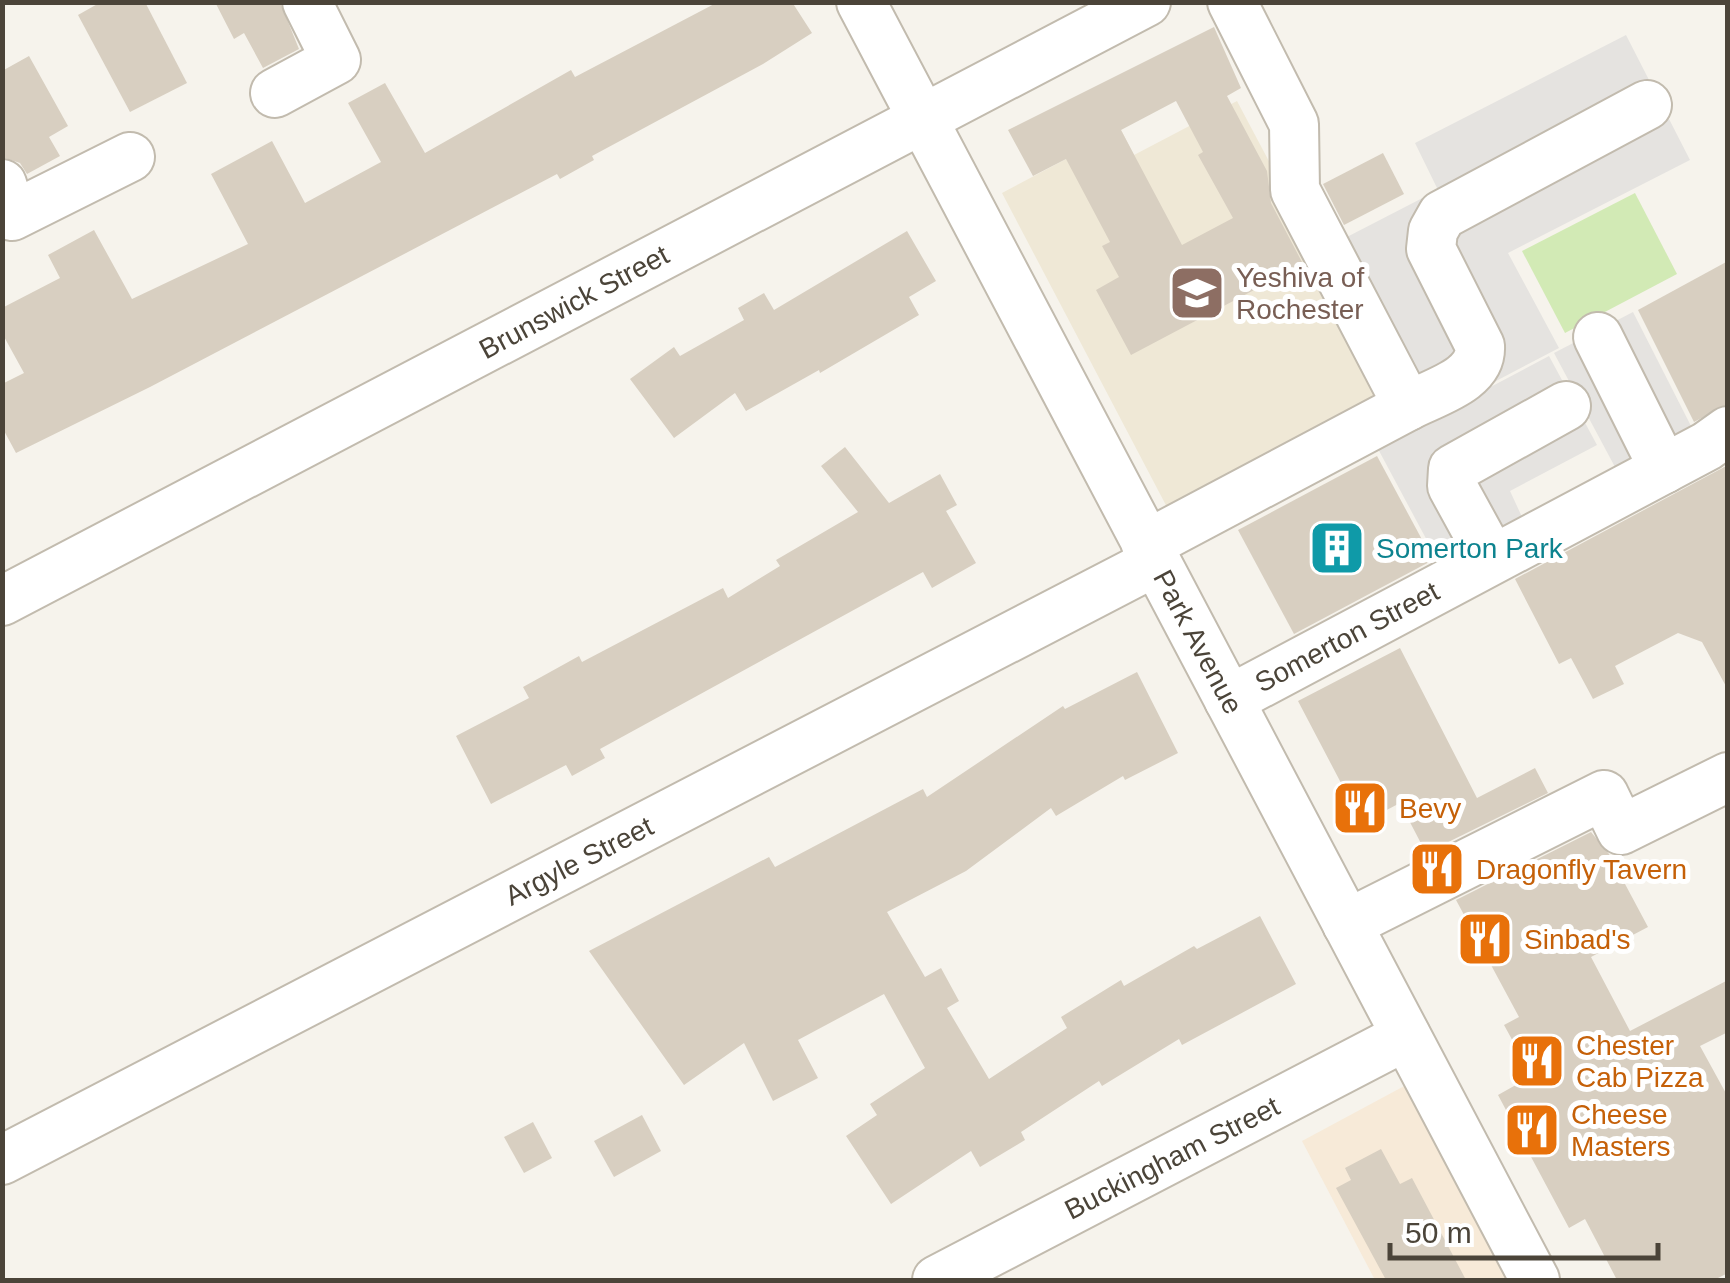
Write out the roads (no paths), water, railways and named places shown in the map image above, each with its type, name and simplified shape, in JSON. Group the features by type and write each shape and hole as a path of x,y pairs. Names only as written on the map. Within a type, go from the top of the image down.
{"street":[{"path":"275,93 336,60 307,2"},
{"name":"Park Avenue","path":"860,2 1536,1280"},
{"name":"Brunswick Street","path":"2,600 1146,2"},
{"path":"1232,2 1294,124 1295,190 1408,406"},
{"name":"Argyle Street","path":"2,1160 1150,554 1473,372 1480,360 1480,346 1431,249 1433,231 1442,215 1647,106"},
{"path":"5,208 130,157"},
{"path":"1598,337 1664,469"},
{"path":"1492,559 1452,486 1453,469 1566,406"},
{"name":"Somerton Street","path":"1229,700 1664,469 1728,431"},
{"path":"1347,924 1473,857 1604,795 1622,830 1728,777"},
{"name":"Buckingham Street","path":"937,1280 1406,1036"}],"place":[{"name":"Yeshiva of Rochester","path":"1197,293"},
{"name":"Somerton Park","path":"1337,548"},
{"name":"Bevy","path":"1360,808"},
{"name":"Dragonfly Tavern","path":"1437,869"},
{"name":"Sinbad's","path":"1485,939"},
{"name":"Chester Cab Pizza","path":"1537,1061"},
{"name":"Cheese Masters","path":"1532,1130"}]}
